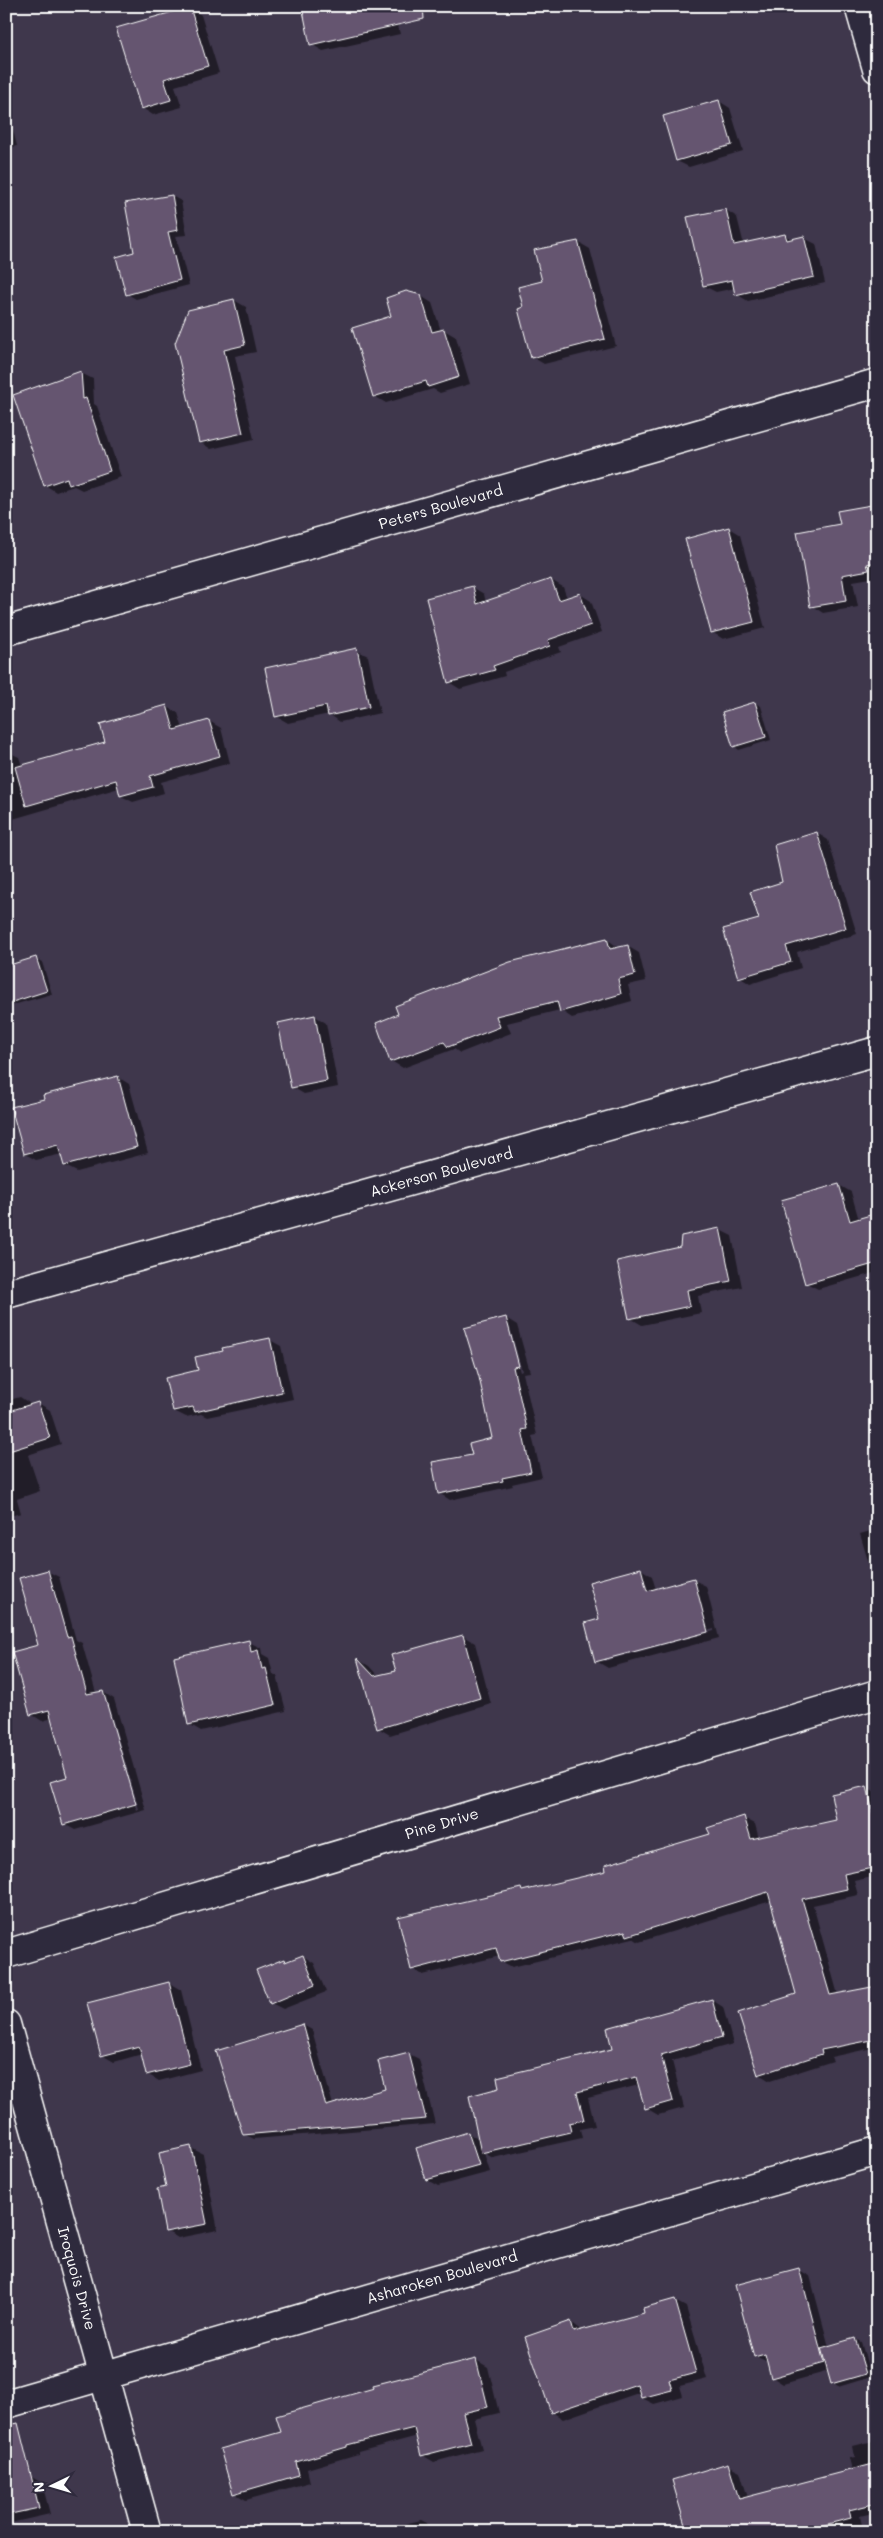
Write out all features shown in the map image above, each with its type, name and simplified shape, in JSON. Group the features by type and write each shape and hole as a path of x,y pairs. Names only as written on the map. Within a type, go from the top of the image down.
{"street":[{"path":"859,6 877,69"},
{"name":"Peters Boulevard","path":"6,631 877,383"},
{"name":"Ackerson Boulevard","path":"6,1294 877,1052"},
{"name":"Pine Drive","path":"6,1954 877,1694"},
{"name":"Iroquois Drive","path":"6,2024 148,2532"},
{"name":"Asharoken Boulevard","path":"6,2404 877,2151"}],"building":[{"path":"302,6 423,6 424,19 310,45"},
{"path":"190,7 208,66 164,79 171,100 141,109 116,28"},
{"path":"719,100 732,145 676,161 663,116"},
{"path":"172,195 178,230 168,232 180,280 126,295 116,257 134,252 125,203"},
{"path":"726,209 734,245 785,234 787,240 804,236 814,277 735,295 732,280 703,286 687,217"},
{"path":"578,241 605,339 531,358 518,309 523,307 518,287 542,281 534,250"},
{"path":"406,291 421,295 432,332 444,329 459,377 428,387 426,381 373,397 352,328 391,316 386,298"},
{"path":"234,299 245,345 224,350 243,433 199,443 175,343 188,310"},
{"path":"81,371 83,399 86,398 110,471 69,485 67,478 44,486 13,395"},
{"path":"877,504 877,562 867,564 869,570 842,575 846,601 810,607 797,532 840,524 837,511"},
{"path":"729,527 754,622 711,633 685,539"},
{"path":"551,579 559,600 580,593 591,625 548,640 550,646 493,666 495,670 448,683 426,598 473,586 477,604"},
{"path":"357,648 369,707 328,716 326,706 275,717 265,668"},
{"path":"755,702 766,737 733,747 722,712"},
{"path":"167,705 174,730 209,720 220,756 150,776 153,787 120,796 116,780 26,806 15,767 105,742 100,724"},
{"path":"817,832 846,928 786,946 791,962 738,978 723,929 759,919 750,892 782,882 774,845"},
{"path":"607,938 610,949 628,945 635,975 618,979 621,994 560,1012 557,1001 496,1016 500,1027 448,1047 444,1042 390,1062 376,1023 398,1014 395,1006 510,962"},
{"path":"36,957 47,991 6,1004 6,966"},
{"path":"315,1015 327,1081 291,1088 278,1023"},
{"path":"118,1076 137,1147 64,1166 58,1145 24,1154 11,1107 44,1099 43,1095"},
{"path":"839,1184 850,1221 877,1213 877,1263 805,1284 781,1200"},
{"path":"720,1228 731,1281 687,1290 690,1306 629,1319 617,1261 680,1247 681,1236"},
{"path":"506,1317 519,1366 513,1367 527,1429 522,1430 531,1472 502,1478 503,1481 438,1494 432,1462 472,1455 469,1444 492,1438 479,1377 464,1328"},
{"path":"270,1338 282,1392 195,1412 193,1407 173,1411 165,1378 198,1370 195,1357 223,1351 222,1348"},
{"path":"38,1402 50,1438 6,1452 6,1412"},
{"path":"641,1568 647,1591 694,1578 708,1632 595,1662 585,1623 599,1619 589,1582"},
{"path":"48,1570 67,1637 71,1636 87,1694 103,1691 136,1804 63,1825 50,1782 67,1777 49,1710 30,1715 12,1652 38,1645 19,1578"},
{"path":"463,1635 480,1698 377,1729 357,1658 374,1676 396,1671 391,1655"},
{"path":"249,1640 251,1652 258,1650 262,1669 266,1668 275,1705 188,1725 174,1657"},
{"path":"867,1786 877,1831 877,1867 844,1874 847,1889 802,1899 830,1995 877,1986 877,2039 821,2050 822,2054 758,2075 738,2013 796,1994 768,1892 627,1936 625,1931 500,1962 496,1948 411,1970 398,1917 521,1888 522,1891 606,1871 605,1865 710,1834 707,1828 744,1816 751,1839 836,1820 831,1794"},
{"path":"303,1955 315,1985 270,2004 256,1970 284,1959 285,1962"},
{"path":"169,1982 190,2064 146,2075 139,2046 101,2056 87,2003"},
{"path":"712,1999 722,2037 661,2055 673,2101 645,2109 636,2077 577,2092 584,2120 569,2123 571,2132 481,2153 469,2096 499,2088 497,2077 612,2049 607,2028"},
{"path":"303,2024 326,2106 385,2089 378,2061 409,2053 426,2119 243,2135 216,2051"},
{"path":"468,2132 479,2165 426,2180 416,2148"},
{"path":"191,2146 207,2224 165,2232 157,2189 166,2187 159,2153"},
{"path":"799,2268 824,2363 771,2378 765,2354 754,2357 735,2285"},
{"path":"675,2299 696,2373 669,2380 672,2390 641,2398 637,2384 551,2413 525,2337 571,2321 574,2332 644,2313 643,2308"},
{"path":"855,2338 866,2374 831,2384 821,2348"},
{"path":"476,2359 488,2407 463,2413 471,2443 421,2456 414,2428 347,2445 347,2447 296,2462 299,2475 233,2494 220,2449 281,2432 276,2416 374,2388 373,2385"},
{"path":"18,2423 39,2508 6,2515 6,2425"},
{"path":"728,2463 739,2499 877,2463 877,2503 849,2510 851,2518 797,2532 687,2532 672,2480"}]}
